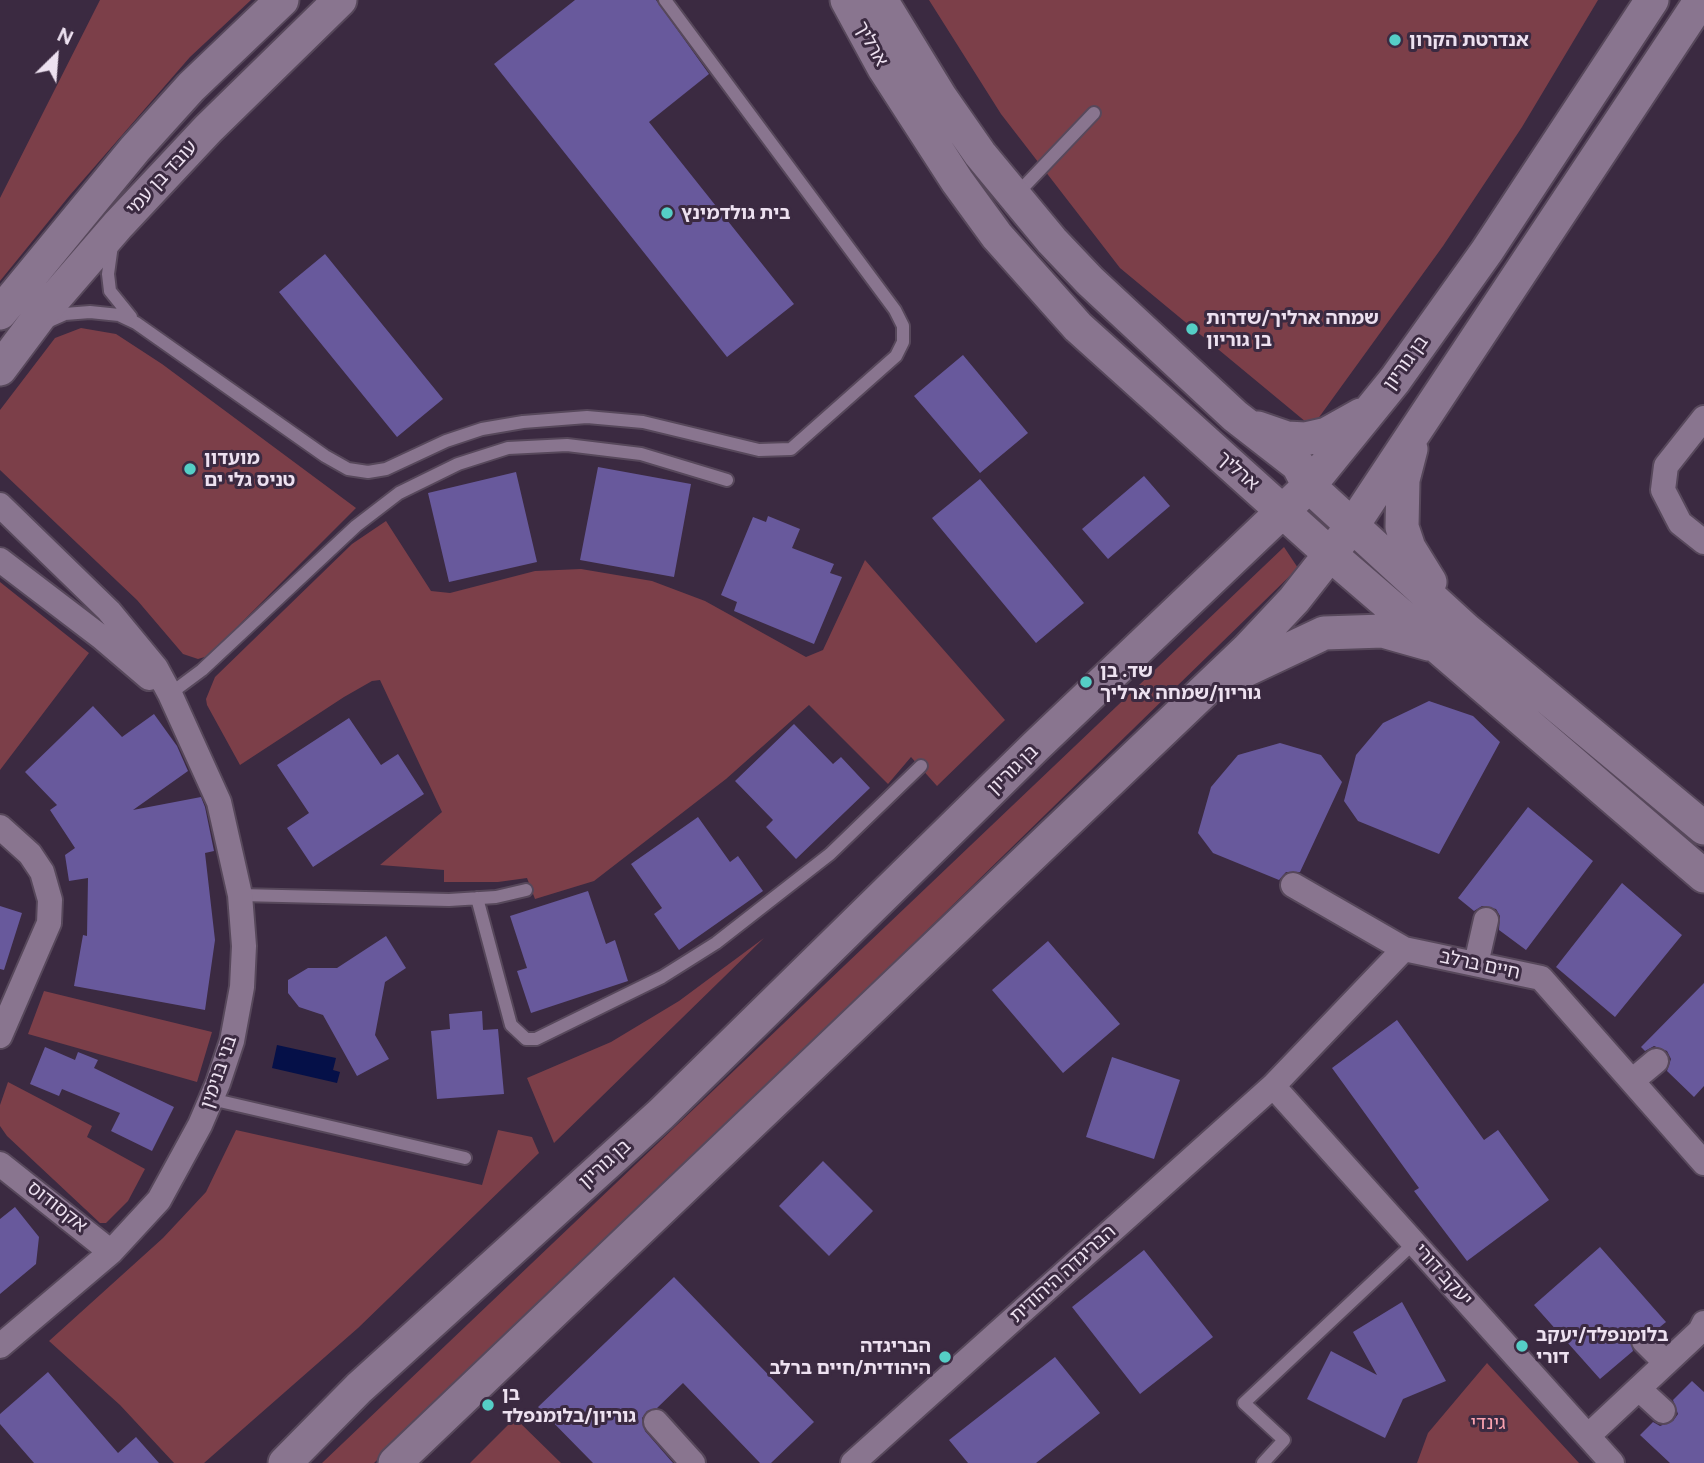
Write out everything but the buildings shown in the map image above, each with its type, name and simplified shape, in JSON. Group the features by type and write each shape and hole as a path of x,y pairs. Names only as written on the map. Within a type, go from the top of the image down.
{"main road":[{"name":"עובד בן עמי","path":"0,313 135,149 191,88 282,0"},
{"name":"עובד בן עמי","path":"0,369 24,336 118,225 208,130 340,0"},
{"name":"ארליך","path":"847,0 917,122 997,236 1078,327 1331,555 1454,640 1704,828"},
{"name":"ארליך","path":"881,0 941,98 1052,241 1113,304 1240,420 1298,465 1309,485 1353,525 1454,640 1704,876"},
{"name":"בן גוריון","path":"285,1463 359,1388 661,1114 1025,757 1309,485 1378,401 1487,251 1652,0"},
{"path":"395,1463 1273,623 1353,525 1701,0"},
{"path":"1240,420 1270,433 1305,439 1327,433 1357,419 1378,401"},
{"path":"1421,422 1403,480 1402,527 1409,548 1454,640"},
{"path":"1208,446 1233,482 1246,513 1236,547 1223,569"},
{"path":"1205,690 1324,633 1382,631 1454,640"}],"street":[{"path":"997,236 1015,196"},
{"path":"1704,418 1666,467 1663,491 1680,523 1704,542"},
{"name":"בני בנימין","path":"0,505 109,611 149,659 186,726 219,802 240,895 244,946 242,987 232,1041 211,1099 182,1161 159,1200 111,1252 0,1346"},
{"name":"בני בנימין","path":"0,561 118,651 168,695"},
{"path":"0,827 30,854 42,872 50,900 48,923 0,1036"},
{"name":"חיים ברלב","path":"1293,886 1404,949 1541,978 1573,996 1632,1082 1699,1150"},
{"path":"1476,964 1486,920"},
{"path":"1273,1086 1404,949"},
{"path":"1632,1082 1656,1062"},
{"name":"יעקב דורי","path":"1273,1086 1612,1463"},
{"name":"הבריגדה היהודית","path":"853,1463 1273,1086"},
{"name":"אקסודוס","path":"0,1164 111,1252"},
{"path":"1588,1436 1703,1329"},
{"path":"1644,1340 1666,1363"},
{"path":"1639,1389 1663,1411"},
{"path":"656,1422 693,1463"}],"lane":[{"path":"24,336 65,314 83,312 119,315 136,323 348,469 368,472 386,469 446,441 482,429 523,422 587,417 643,422 759,450 791,449 896,356 903,342 903,326 895,310 665,0"},
{"path":"1015,196 1094,113"},
{"path":"118,225 109,258 110,291 136,323"},
{"path":"168,695 202,670 356,526 399,493 458,464 508,448 567,445 641,454 727,480"},
{"path":"477,898 512,1026 527,1039 537,1039 662,976 716,943 830,855 921,766"},
{"path":"240,895 416,900 477,898 526,890"},
{"path":"211,1099 465,1158"},
{"path":"1263,1463 1284,1440 1244,1403 1414,1243"}],"green space":[{"path":"100,0 251,0 190,57 70,195 0,281 0,198"},
{"path":"929,0 1598,0 1522,127 1443,246 1312,427 1120,268 1001,114"},
{"path":"81,328 116,334 162,364 356,508 208,656 198,659 183,654 137,600 0,470 0,410 55,338"},
{"path":"386,521 431,591 450,593 535,571 581,569 652,581 705,601 806,657 823,650 865,560 1005,720 937,786 911,757 888,784 809,705 726,779 594,881 535,899 527,878 498,882 444,882 444,870 380,865 442,812 380,680 372,681 344,697 240,765 206,699 215,677 352,544"},
{"path":"1284,547 1298,568 590,1259 374,1463 322,1463"},
{"path":"0,582 89,653 0,770"},
{"path":"764,938 554,1143 527,1078 611,1042 679,1001"},
{"path":"44,991 212,1032 197,1082 28,1034"},
{"path":"8,1082 92,1126 87,1137 145,1169 128,1201 106,1223 100,1223 7,1136 0,1126 0,1105"},
{"path":"236,1130 482,1185 498,1130 532,1137 539,1153 358,1328 204,1463 174,1463 120,1405 49,1341 163,1238 206,1192"},
{"name":"גינדי","path":"1487,1363 1579,1463 1417,1463 1428,1433"},
{"path":"515,1418 561,1463 470,1463"}],"shaded area":[{"path":"277,1045 336,1058 333,1070 340,1072 337,1083 272,1068"}],"place":[{"name":"אנדרטת הקרון","path":"1395,40"},
{"name":"בית גולדמינץ","path":"667,213"},
{"name":"שמחה ארליך/שדרות בן גוריון","path":"1192,329"},
{"name":"מועדון טניס גלי ים","path":"190,469"},
{"name":"שד. בן גוריון/שמחה ארליך","path":"1086,682"},
{"name":"בלומנפלד/יעקב דורי","path":"1522,1346"},
{"name":"הבריגדה היהודית/חיים ברלב","path":"945,1357"},
{"name":"בן גוריון/בלומנפלד","path":"488,1405"}]}
